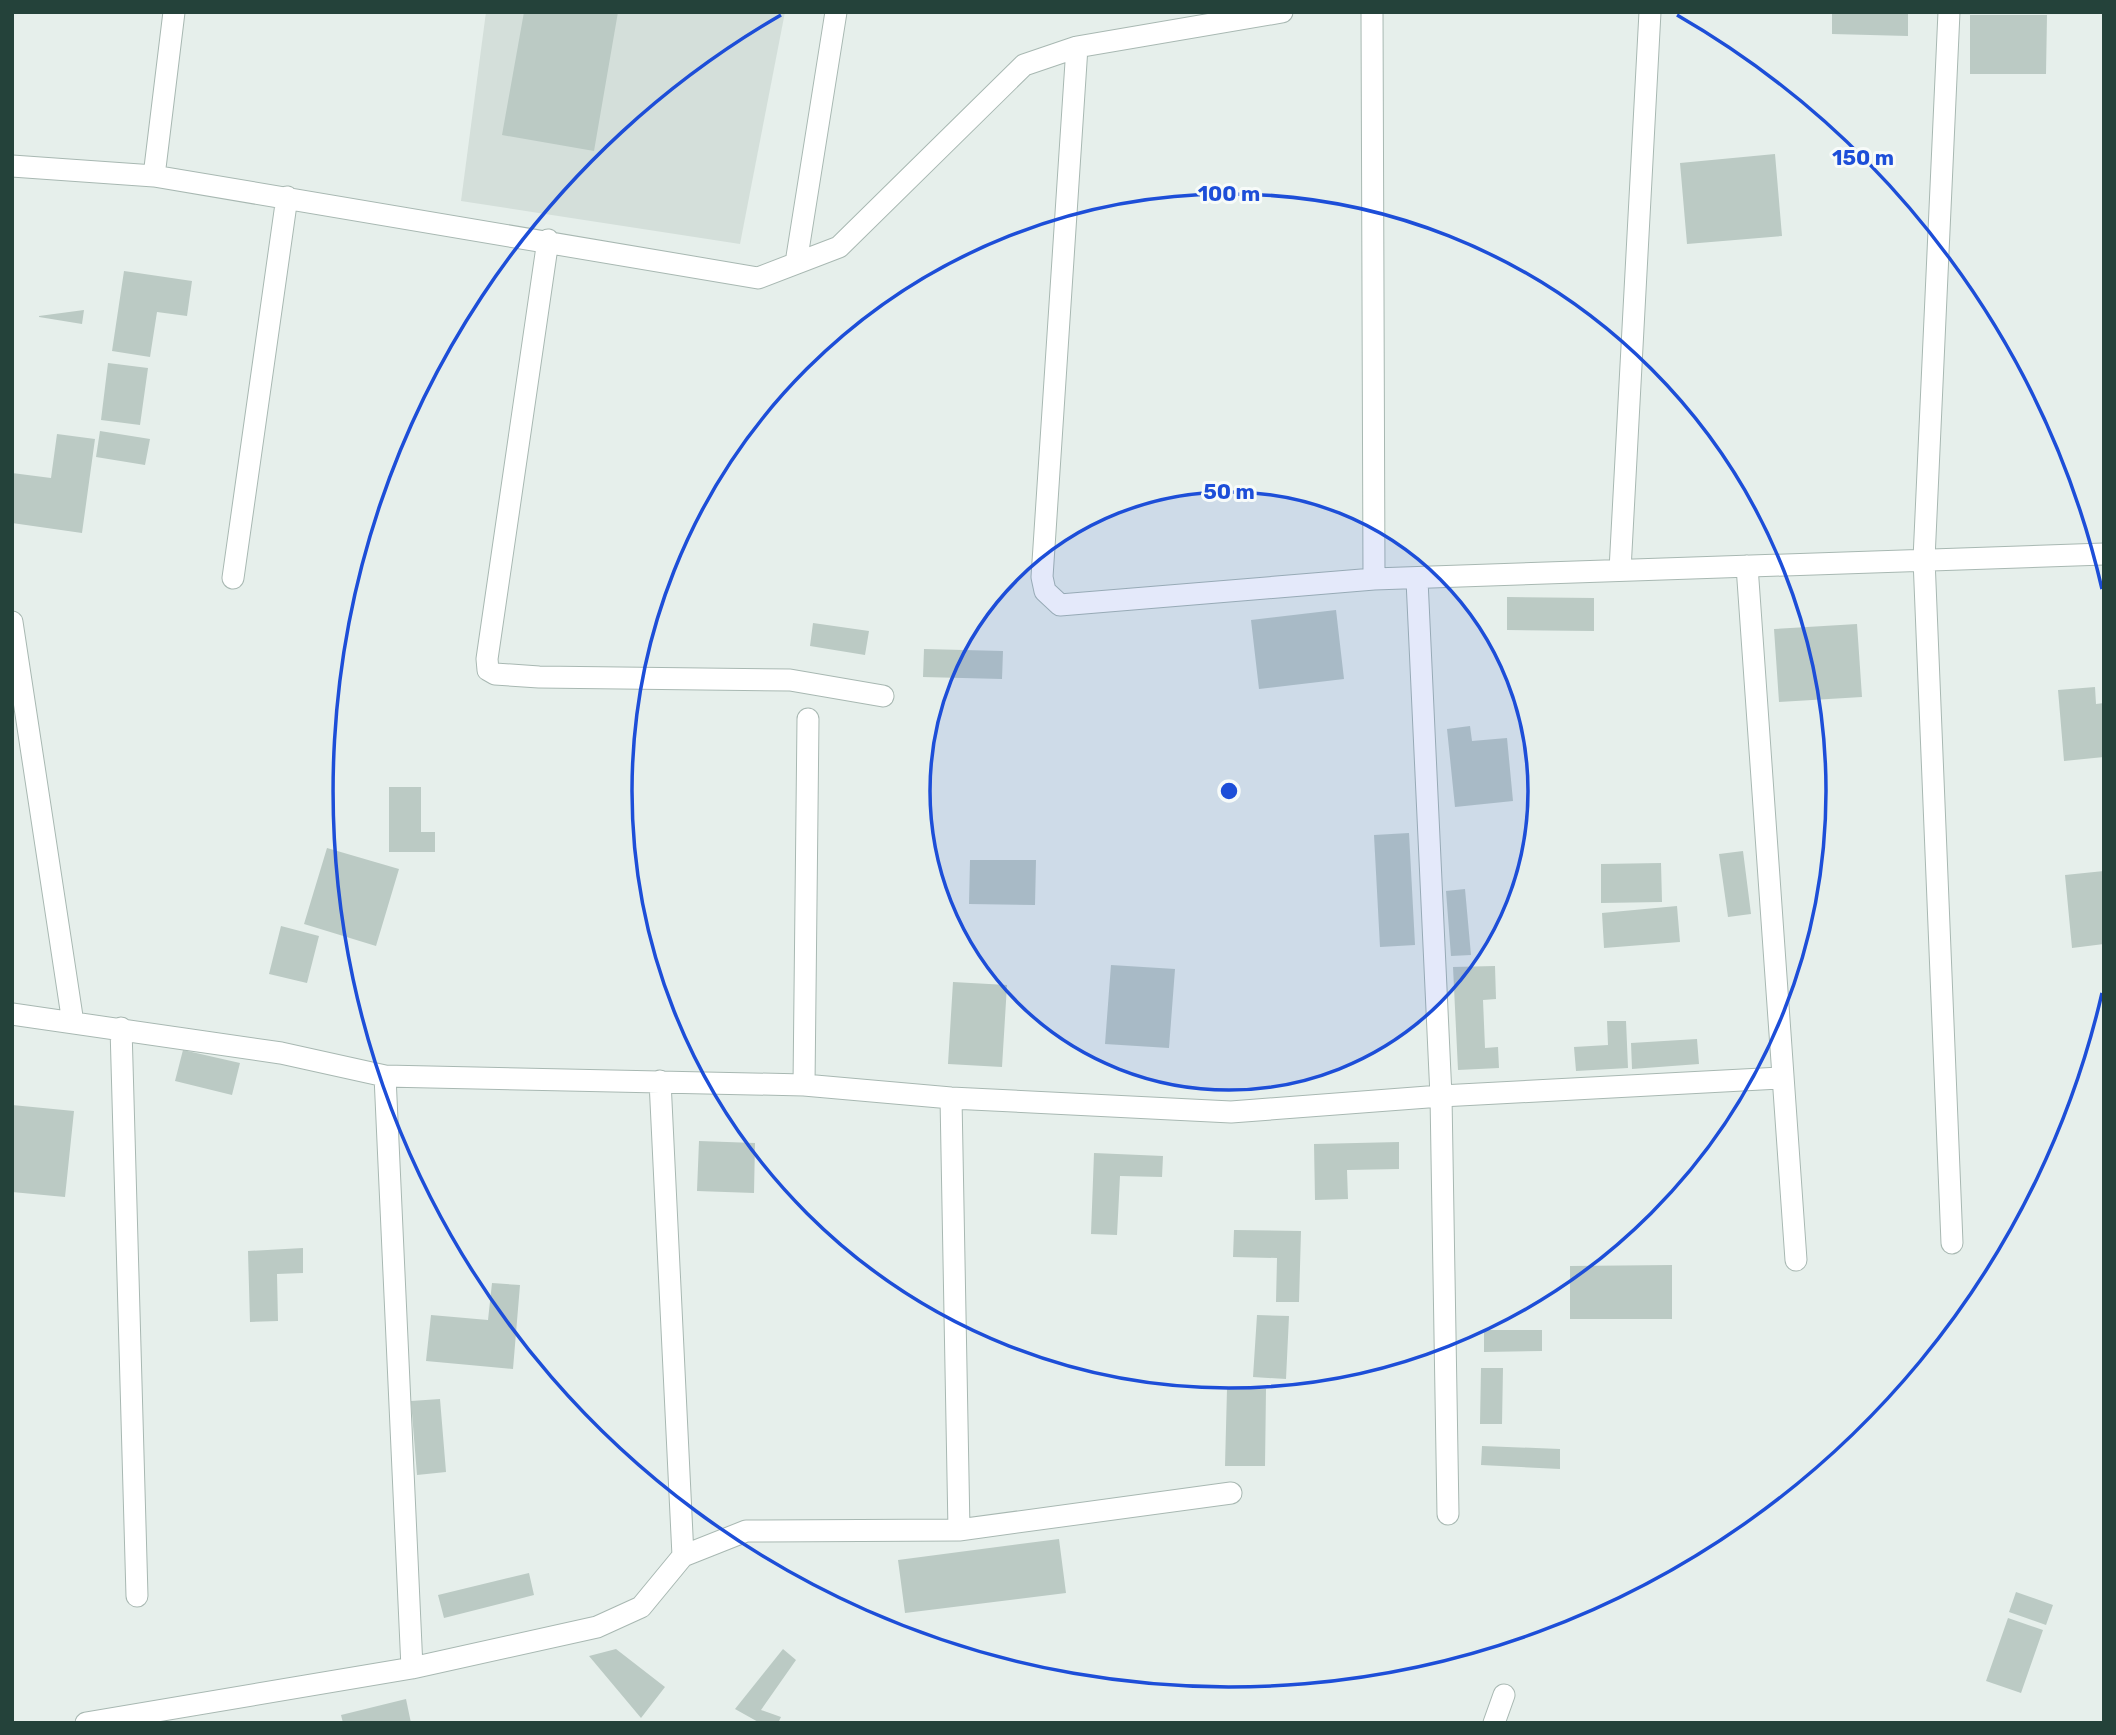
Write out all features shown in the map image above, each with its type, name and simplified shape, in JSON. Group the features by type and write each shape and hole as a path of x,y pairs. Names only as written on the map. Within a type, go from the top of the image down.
{"street":[{"path":"154,176 174,12"},
{"path":"796,263 836,12"},
{"path":"12,166 154,176 548,240 758,278 838,247 1024,65 1077,47 1192,20 1282,12"},
{"path":"1372,12 1374,579"},
{"path":"1620,570 1650,12"},
{"path":"1949,12 1924,559 1952,1243"},
{"path":"1077,47 1042,577 1045,591 1060,605 1374,579 1417,580 1620,570 2104,554"},
{"path":"233,578 287,197"},
{"path":"548,240 487,659 488,670 495,674 539,677 790,680 883,696"},
{"path":"1747,566 1796,1260"},
{"path":"1417,580 1441,1096 1448,1514"},
{"path":"12,622 73,1023"},
{"path":"804,1086 808,719"},
{"path":"12,1014 281,1053 385,1076 804,1086 951,1098 1231,1112 1441,1096 1782,1078"},
{"path":"121,1028 137,1596"},
{"path":"385,1076 412,1668"},
{"path":"660,1082 683,1556"},
{"path":"951,1098 959,1530"},
{"path":"86,1723 412,1668 597,1628 641,1607 683,1556 746,1531 959,1530 1231,1493"},
{"path":"1494,1723 1504,1695"}],"shaded area":[{"path":"486,12 785,12 740,244 461,201"}],"building":[{"path":"524,12 618,12 594,151 502,135"},
{"path":"1832,12 1908,12 1908,36 1832,34"},
{"path":"1970,15 2047,15 2046,74 1970,74"},
{"path":"1775,154 1782,236 1687,244 1680,163"},
{"path":"124,271 192,281 187,316 157,312 150,357 112,351"},
{"path":"84,310 82,324 39,317 39,316"},
{"path":"108,363 148,368 140,425 101,420"},
{"path":"100,431 150,439 145,465 96,457"},
{"path":"57,434 95,439 82,533 12,523 12,473 51,478"},
{"path":"1507,597 1594,598 1594,631 1507,630"},
{"path":"1336,610 1344,679 1259,689 1251,620"},
{"path":"813,623 869,631 865,655 810,646"},
{"path":"1857,624 1862,697 1779,702 1774,629"},
{"path":"924,649 1003,651 1002,679 923,677"},
{"path":"2095,687 2096,704 2104,703 2104,757 2064,761 2058,690"},
{"path":"1470,726 1472,741 1507,738 1513,801 1455,807 1447,729"},
{"path":"389,787 421,787 421,832 435,832 435,852 389,852"},
{"path":"1409,833 1415,945 1380,947 1374,835"},
{"path":"327,848 399,869 376,946 304,924"},
{"path":"1743,851 1751,914 1728,917 1719,854"},
{"path":"970,860 1036,860 1035,905 969,904"},
{"path":"1661,863 1662,902 1601,903 1601,864"},
{"path":"2104,871 2104,944 2072,948 2065,875"},
{"path":"1465,889 1471,955 1451,956 1446,891"},
{"path":"1677,906 1680,942 1604,948 1602,913"},
{"path":"281,926 319,936 307,983 269,974"},
{"path":"1111,965 1175,969 1169,1048 1105,1044"},
{"path":"1495,966 1496,999 1483,1000 1485,1048 1498,1047 1499,1068 1458,1070 1453,967"},
{"path":"953,982 1007,985 1002,1067 948,1064"},
{"path":"1607,1021 1626,1021 1628,1068 1576,1071 1574,1047 1608,1045"},
{"path":"1697,1039 1699,1064 1632,1069 1631,1043"},
{"path":"183,1050 240,1063 232,1095 175,1081"},
{"path":"12,1105 74,1111 65,1197 12,1192"},
{"path":"699,1141 755,1143 754,1193 697,1191"},
{"path":"1399,1142 1399,1169 1347,1170 1348,1199 1315,1200 1314,1144"},
{"path":"1094,1153 1163,1156 1162,1177 1120,1176 1117,1235 1091,1234"},
{"path":"1234,1230 1301,1231 1299,1302 1276,1302 1277,1258 1233,1257"},
{"path":"303,1248 303,1273 277,1274 278,1321 250,1322 248,1251"},
{"path":"1672,1265 1672,1319 1570,1319 1570,1266"},
{"path":"492,1283 520,1285 513,1369 426,1361 431,1315 488,1320"},
{"path":"1257,1315 1289,1316 1286,1379 1253,1377"},
{"path":"1484,1330 1542,1330 1542,1351 1484,1352"},
{"path":"1481,1368 1503,1368 1502,1424 1480,1424"},
{"path":"1227,1389 1266,1389 1265,1466 1225,1466"},
{"path":"440,1399 446,1472 417,1475 411,1401"},
{"path":"1482,1446 1560,1449 1560,1469 1481,1465"},
{"path":"1059,1539 1066,1593 905,1613 898,1560"},
{"path":"529,1573 534,1595 444,1618 438,1595"},
{"path":"2016,1592 2053,1605 2046,1625 2009,1612"},
{"path":"2008,1618 2043,1630 2021,1693 1986,1681"},
{"path":"616,1649 665,1687 641,1718 589,1656"},
{"path":"783,1649 796,1660 761,1710 781,1717 778,1723 760,1723 735,1709"},
{"path":"406,1699 411,1723 343,1723 341,1715"}]}
